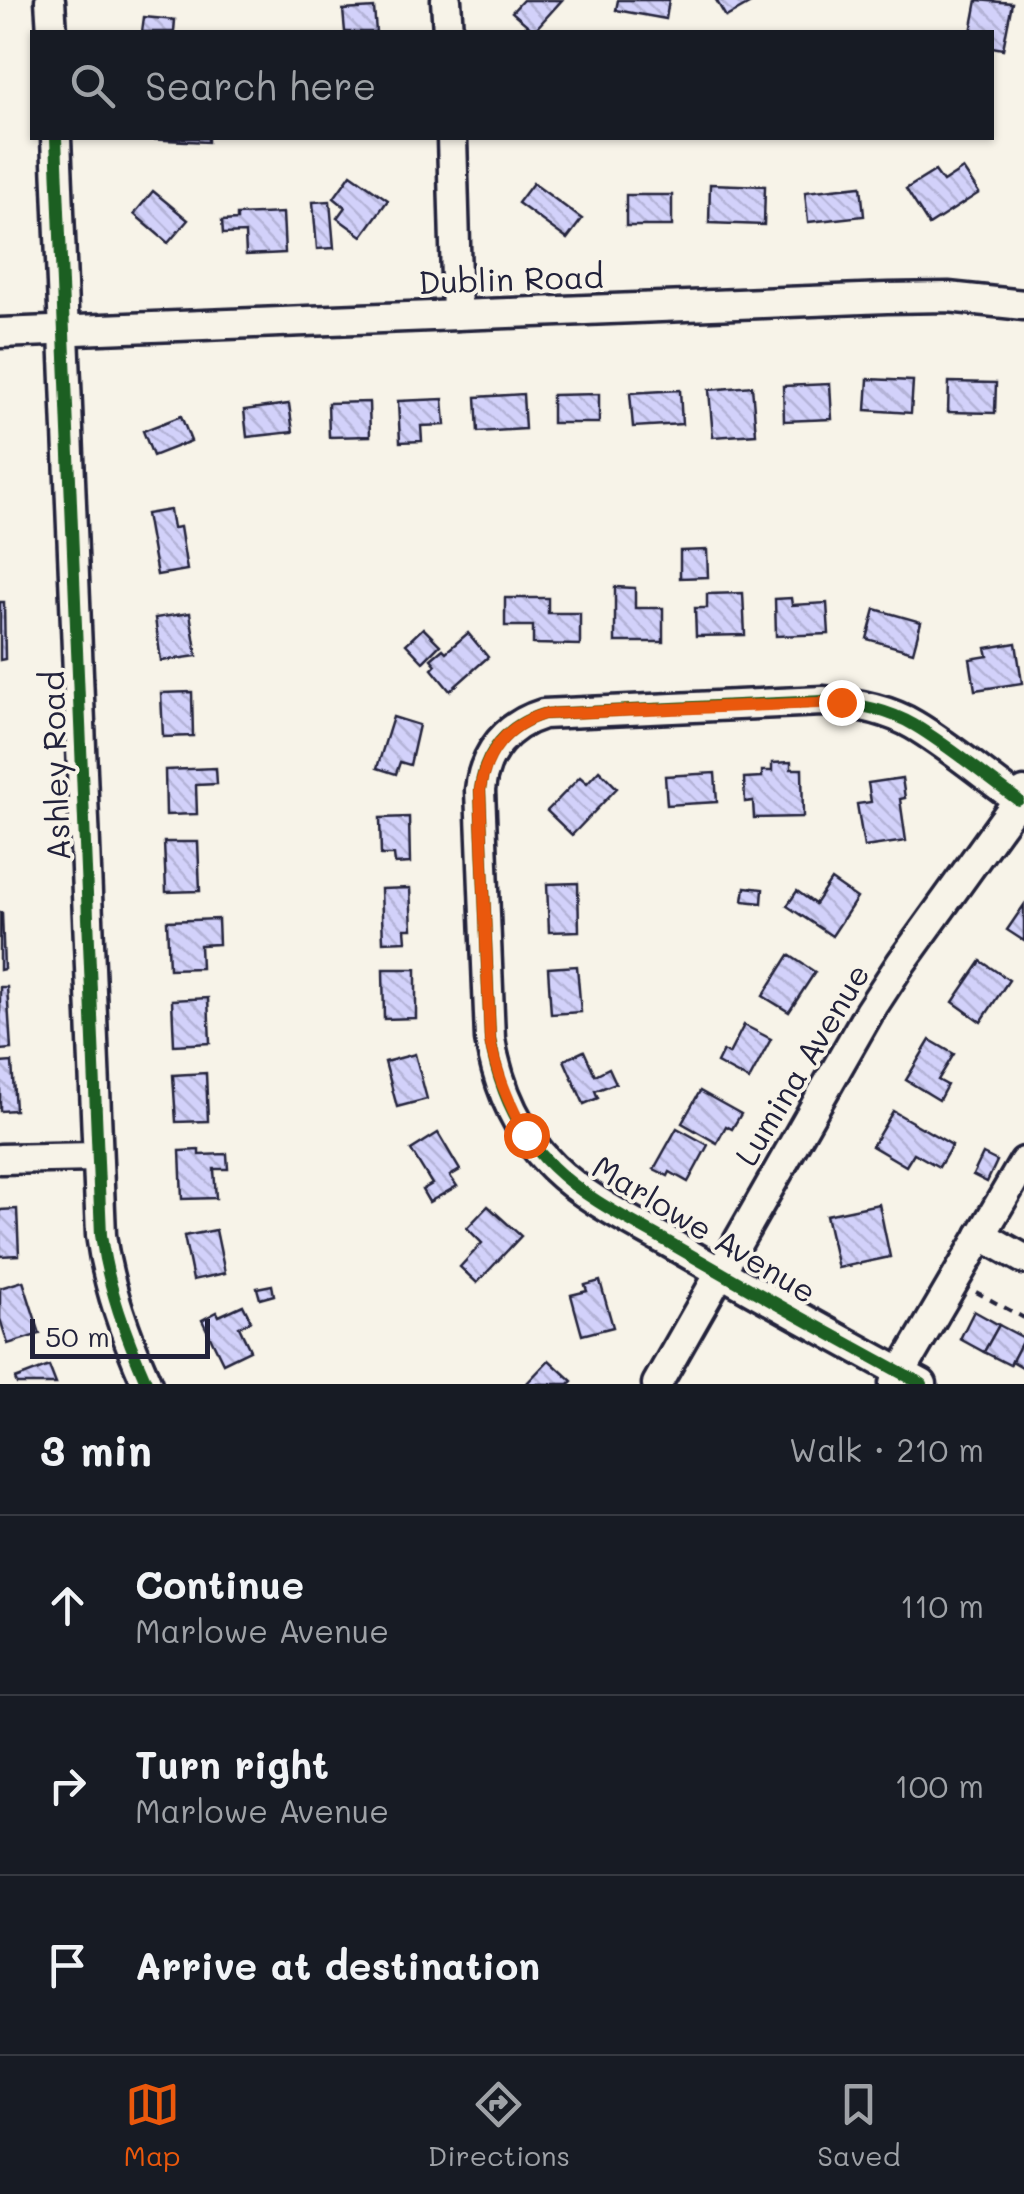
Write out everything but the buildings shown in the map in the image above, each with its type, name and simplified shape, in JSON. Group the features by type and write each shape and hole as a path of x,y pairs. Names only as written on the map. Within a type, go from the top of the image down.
{"street":[{"path":"50,0 52,30"},
{"path":"446,0 448,30"},
{"name":"Ashley Road","path":"56,140 96,1156 104,1264 122,1329 147,1384"},
{"path":"452,140 457,315"},
{"name":"Dublin Road","path":"0,334 887,298 948,297 1024,305"},
{"name":"Marlowe Avenue","path":"906,1380 582,1191 552,1166 526,1135 506,1099 490,1040 481,777 491,753 508,732 544,714 841,702 878,710 914,725 1021,796"},
{"name":"Lumina Avenue","path":"657,1384 869,1012 1021,796"},
{"path":"0,1159 96,1156"},
{"path":"906,1380 981,1235 1024,1162"},
{"path":"981,1235 1024,1259"}],"path":[{"path":"964,1285 1024,1318"}],"cycle path":[{"path":"56,140 101,1235 119,1311 147,1384"},
{"path":"922,1384 596,1201 553,1167 530,1139 504,1092 490,1039 482,776 492,752 508,733 543,714 823,701 870,708 904,719 1018,800"}],"route":[{"path":"526,1135 506,1099 490,1040 480,790 491,753 508,732 544,714 841,702"}]}
